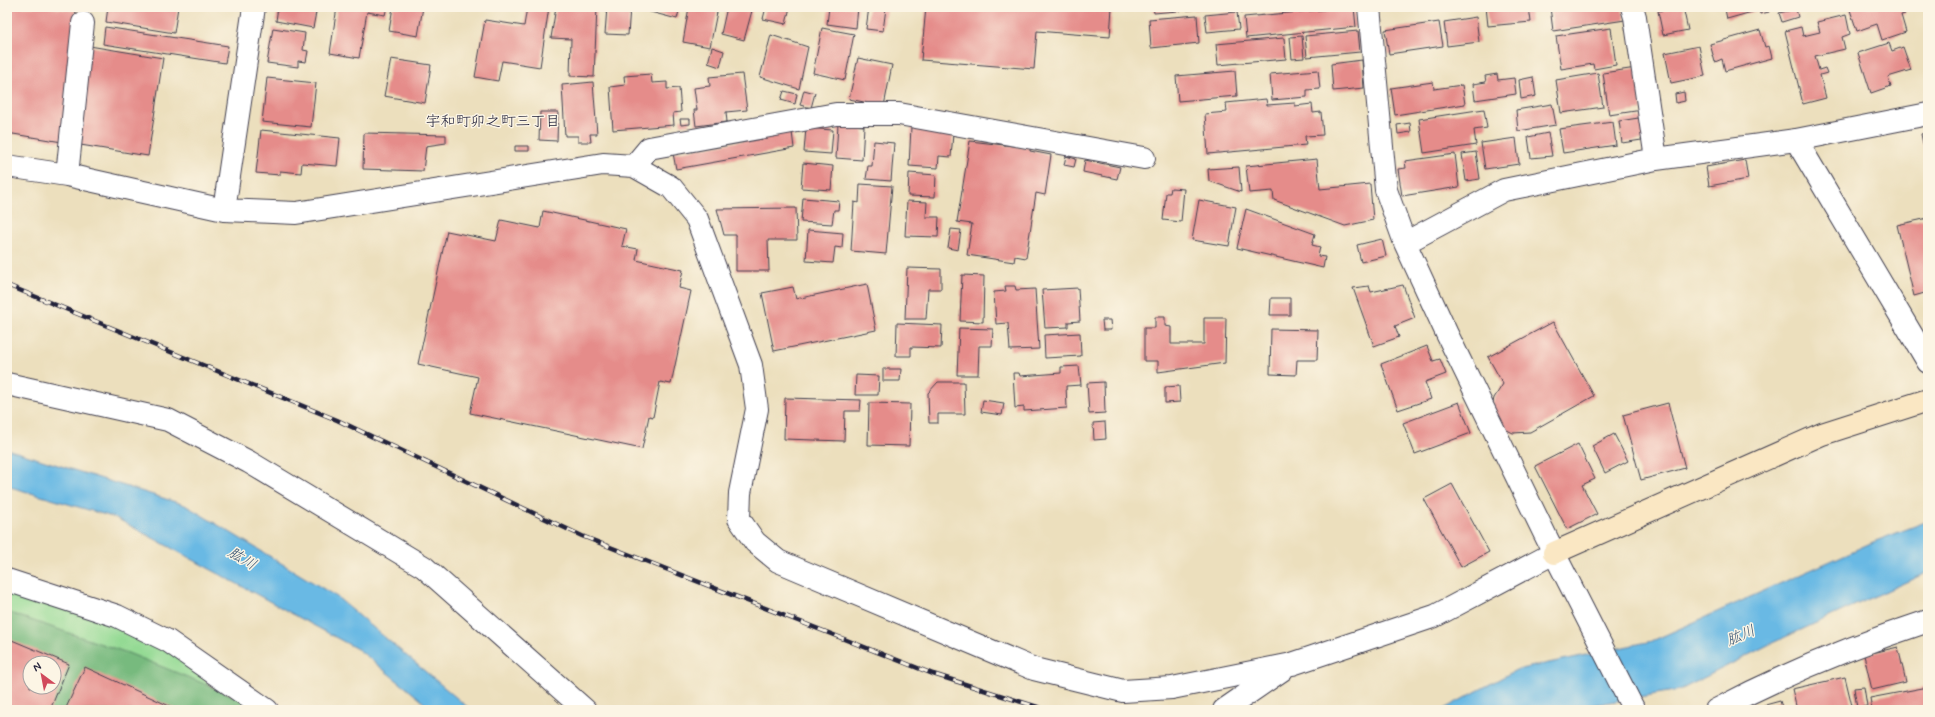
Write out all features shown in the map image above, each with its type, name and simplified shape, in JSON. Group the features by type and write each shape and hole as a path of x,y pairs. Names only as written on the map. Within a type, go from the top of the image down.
{"street":[{"path":"224,210 254,7"},
{"path":"1369,7 1386,190 1405,243 1447,334 1554,553 1634,710"},
{"path":"1632,7 1635,17 1656,159"},
{"path":"67,174 83,23"},
{"path":"634,166 649,148 836,114 899,114 1144,158"},
{"path":"1405,243 1504,190 1656,159 1796,140 1928,114"},
{"path":"1796,140 1928,362"},
{"path":"7,166 67,174 224,210 296,213 603,164 634,166 671,187 696,219 751,365 756,409 740,493 739,519 755,542 778,561 1034,669 1123,691 1172,688 1292,664 1435,616 1554,553 1822,434 1928,400"},
{"path":"7,384 168,420 249,462 424,567 584,710"},
{"path":"7,580 117,616 168,640 267,710"},
{"path":"1716,710 1764,684 1881,636 1928,621"},
{"path":"1224,710 1292,664"}],"green space":[{"path":"7,580 168,641 235,710 7,710"},
{"path":"7,612 128,653 269,710 7,710"}],"water":[{"name":"肱川","path":"7,449 185,505 337,597 471,710 430,710 420,699 359,650 116,518 7,486"},
{"name":"肱川","path":"1928,521 1928,572 1770,644 1680,690 1587,706 1581,710 1442,710 1516,670 1652,641 1873,542"}],"building":[{"path":"7,7 48,7 76,11 71,43 163,58 148,156 7,133"},
{"path":"108,7 178,7 174,33 106,22"},
{"path":"278,7 317,7 313,28 276,21"},
{"path":"337,7 387,7 385,15 367,12 359,58 330,53"},
{"path":"393,7 423,7 418,36 389,31"},
{"path":"527,7 549,7 540,67 502,61 498,81 475,77 485,20 524,26"},
{"path":"556,7 597,7 594,77 570,76 571,39 551,38"},
{"path":"607,7 630,7 628,35 605,34"},
{"path":"644,7 680,7 677,19 643,10"},
{"path":"689,7 718,7 710,47 683,42"},
{"path":"727,7 753,7 744,40 721,34"},
{"path":"766,7 790,7 786,24 763,19"},
{"path":"829,7 858,7 856,28 827,24"},
{"path":"869,7 886,8 883,31 866,29"},
{"path":"926,7 1112,7 1110,37 1037,31 1034,69 921,60"},
{"path":"1153,7 1211,7 1211,8 1154,13"},
{"path":"1240,7 1267,7 1267,10 1241,12"},
{"path":"1354,7 1356,27 1246,38 1244,17"},
{"path":"1486,7 1529,7 1531,22 1488,26"},
{"path":"1550,7 1622,7 1625,20 1553,31"},
{"path":"1683,7 1688,30 1663,35 1658,11"},
{"path":"1732,7 1768,7 1769,12 1760,14 1759,10 1727,19 1725,9"},
{"path":"1849,7 1903,7 1905,14 1901,15 1906,32 1882,40 1877,24 1857,31"},
{"path":"1796,9 1798,17 1782,22 1779,13"},
{"path":"1237,12 1239,29 1207,32 1205,15"},
{"path":"1197,15 1199,43 1151,48 1149,19"},
{"path":"1846,15 1850,34 1842,37 1845,49 1815,56 1819,70 1825,68 1827,73 1820,75 1826,98 1803,104 1785,31 1801,27 1803,36 1820,32 1817,22"},
{"path":"1476,17 1479,42 1447,46 1444,22"},
{"path":"1439,22 1443,46 1389,54 1385,30"},
{"path":"105,27 228,46 225,63 103,44"},
{"path":"273,28 305,33 303,50 308,51 306,62 298,61 298,67 267,63"},
{"path":"822,28 854,34 845,80 813,73"},
{"path":"1611,28 1616,65 1594,69 1593,64 1561,69 1556,36"},
{"path":"1760,30 1765,47 1769,46 1772,58 1725,71 1722,59 1715,62 1710,44"},
{"path":"1358,31 1360,52 1307,57 1305,36"},
{"path":"771,35 808,47 799,89 760,77"},
{"path":"1302,36 1304,58 1292,59 1290,37"},
{"path":"1284,38 1286,59 1218,65 1216,44"},
{"path":"1889,43 1892,51 1903,47 1911,70 1888,77 1891,86 1871,93 1858,53"},
{"path":"1699,46 1705,76 1671,83 1665,53"},
{"path":"712,47 724,51 720,67 708,63"},
{"path":"858,58 892,65 884,106 849,99"},
{"path":"391,59 431,65 425,103 384,96"},
{"path":"1362,60 1364,88 1333,91 1331,64"},
{"path":"1636,68 1642,110 1609,115 1603,73"},
{"path":"1318,70 1320,89 1307,90 1307,97 1272,100 1270,74"},
{"path":"1235,71 1237,96 1178,101 1176,76"},
{"path":"1598,73 1603,107 1561,113 1556,80"},
{"path":"651,74 652,83 667,82 667,89 679,88 681,112 673,113 674,125 613,130 610,87 625,85 624,76"},
{"path":"742,74 747,110 726,112 727,122 696,126 694,110 697,110 694,88 710,86 709,77"},
{"path":"1497,74 1498,80 1514,78 1516,94 1475,100 1473,84 1486,82 1485,76"},
{"path":"1533,77 1536,96 1521,99 1519,80"},
{"path":"267,78 316,83 311,127 262,122"},
{"path":"593,82 597,134 590,134 591,142 578,142 578,136 565,136 562,85"},
{"path":"1433,82 1434,89 1462,85 1465,104 1395,115 1391,88"},
{"path":"804,90 815,93 811,108 800,105"},
{"path":"784,91 797,94 795,104 781,100"},
{"path":"1684,92 1685,101 1676,103 1675,94"},
{"path":"1266,99 1267,105 1295,103 1295,106 1312,104 1313,113 1321,112 1323,135 1305,136 1306,145 1208,154 1205,114 1227,112 1226,103"},
{"path":"1552,104 1556,125 1518,131 1516,110"},
{"path":"1484,109 1487,128 1474,130 1476,145 1424,153 1419,119"},
{"path":"540,112 558,112 557,141 539,140"},
{"path":"1645,117 1648,139 1622,143 1619,121"},
{"path":"680,119 690,119 690,124 681,125"},
{"path":"1613,122 1616,145 1563,153 1559,129"},
{"path":"1410,123 1411,132 1398,134 1397,125"},
{"path":"838,124 864,126 862,160 836,158"},
{"path":"911,127 953,134 951,157 939,156 938,168 909,166"},
{"path":"806,128 833,130 831,154 804,152"},
{"path":"261,130 340,138 337,166 302,163 301,173 280,171 280,175 256,173"},
{"path":"792,132 794,148 676,169 673,153"},
{"path":"1928,132 1928,163 1927,163 1921,134"},
{"path":"364,133 446,135 446,143 426,146 423,171 363,169"},
{"path":"1548,133 1552,156 1531,158 1528,137"},
{"path":"1516,138 1519,164 1485,169 1481,143"},
{"path":"874,141 894,143 891,181 866,179 868,166 872,166"},
{"path":"970,141 1030,148 1030,151 1051,155 1045,195 1036,193 1026,258 1015,256 1014,262 967,255 972,224 957,222"},
{"path":"515,146 529,146 529,151 515,151"},
{"path":"1476,152 1480,179 1466,181 1462,154"},
{"path":"1455,154 1459,187 1402,196 1398,169 1406,168 1405,161"},
{"path":"1066,156 1076,159 1074,167 1064,165"},
{"path":"1317,159 1320,189 1370,184 1373,220 1345,226 1274,200 1273,191 1249,193 1246,166"},
{"path":"1085,160 1120,167 1117,179 1083,172"},
{"path":"1745,160 1748,179 1709,186 1706,167"},
{"path":"803,163 833,166 831,190 801,188"},
{"path":"1239,167 1241,192 1209,181 1208,169"},
{"path":"909,173 936,175 935,197 908,196"},
{"path":"860,184 892,186 886,254 851,251 854,202 859,203"},
{"path":"1171,188 1184,189 1181,222 1163,220 1166,193 1170,193"},
{"path":"803,198 839,201 838,210 834,210 832,224 801,222"},
{"path":"1199,200 1236,207 1229,246 1192,240"},
{"path":"907,201 927,202 926,217 939,217 938,237 905,236"},
{"path":"796,208 797,240 768,240 769,271 736,271 736,235 724,235 717,209"},
{"path":"1246,209 1315,234 1312,245 1320,247 1318,256 1325,257 1323,268 1237,248"},
{"path":"543,211 626,229 622,246 638,249 636,260 683,270 679,288 691,291 671,384 660,382 653,417 649,416 642,449 470,413 478,377 418,364 447,231 496,241 501,220 540,228"},
{"path":"1928,218 1928,292 1914,296 1897,225"},
{"path":"951,229 961,230 958,250 948,248"},
{"path":"808,230 843,233 842,248 835,247 833,263 806,261"},
{"path":"1382,239 1386,256 1361,262 1357,245"},
{"path":"907,268 941,269 941,289 928,289 926,319 905,319"},
{"path":"962,275 984,276 983,322 960,321"},
{"path":"867,284 876,330 774,351 762,293 793,287 796,299"},
{"path":"1403,285 1415,318 1395,326 1399,337 1374,346 1353,288 1369,286 1371,292"},
{"path":"1005,286 1015,286 1016,290 1035,289 1039,349 1010,350 1008,323 996,324 994,292 1006,291"},
{"path":"1078,288 1080,321 1068,322 1068,327 1045,328 1042,290"},
{"path":"1271,298 1290,298 1290,315 1270,315"},
{"path":"1155,317 1165,317 1165,326 1171,327 1171,344 1204,344 1204,318 1226,318 1225,363 1158,372 1158,361 1144,361 1144,328 1155,328"},
{"path":"1102,320 1110,320 1111,330 1103,330"},
{"path":"1553,322 1594,396 1530,432 1513,433 1505,429 1492,407 1494,398 1503,384 1488,357"},
{"path":"897,323 942,325 941,348 911,347 911,356 896,356"},
{"path":"959,328 993,329 992,346 979,346 978,375 957,375"},
{"path":"1271,329 1318,330 1317,360 1297,360 1296,375 1270,374"},
{"path":"1080,333 1081,356 1045,358 1044,335"},
{"path":"1427,346 1433,361 1440,359 1446,374 1425,382 1431,399 1398,410 1381,364"},
{"path":"1079,366 1081,385 1066,386 1067,408 1024,411 1024,407 1015,408 1013,373 1019,373 1020,376 1061,373 1061,367"},
{"path":"883,369 901,369 900,381 883,381"},
{"path":"856,375 879,376 878,395 855,395"},
{"path":"938,382 964,382 965,414 938,414 938,423 929,423 928,393"},
{"path":"1104,382 1105,413 1089,414 1087,383"},
{"path":"1179,386 1180,402 1165,403 1165,387"},
{"path":"785,398 861,400 860,411 845,411 844,441 784,439"},
{"path":"983,400 1004,403 1002,415 981,412"},
{"path":"1459,402 1471,433 1415,454 1403,423"},
{"path":"869,403 910,404 909,446 868,445"},
{"path":"1668,403 1685,468 1641,480 1623,415"},
{"path":"1105,422 1106,439 1094,440 1093,423"},
{"path":"1614,434 1628,461 1605,473 1592,446"},
{"path":"1578,444 1595,479 1582,485 1597,514 1567,529 1535,466"},
{"path":"1452,484 1489,552 1461,567 1424,499"},
{"path":"7,638 48,655 22,655 22,695 56,695 50,710 20,710 7,704"},
{"path":"1898,647 1906,682 1872,690 1864,655"},
{"path":"62,661 69,664 62,681"},
{"path":"85,667 178,710 65,710"},
{"path":"1845,677 1853,710 1797,710 1792,689"},
{"path":"1864,687 1867,706 1857,708 1854,688"},
{"path":"1928,687 1928,710 1872,710 1870,698"},
{"path":"1780,701 1783,710 1747,710"}],"railway":[{"path":"7,285 337,420 582,536 933,674 1047,710"}],"district":[{"name":"宇和町卯之町三丁目","path":"493,122"}]}
